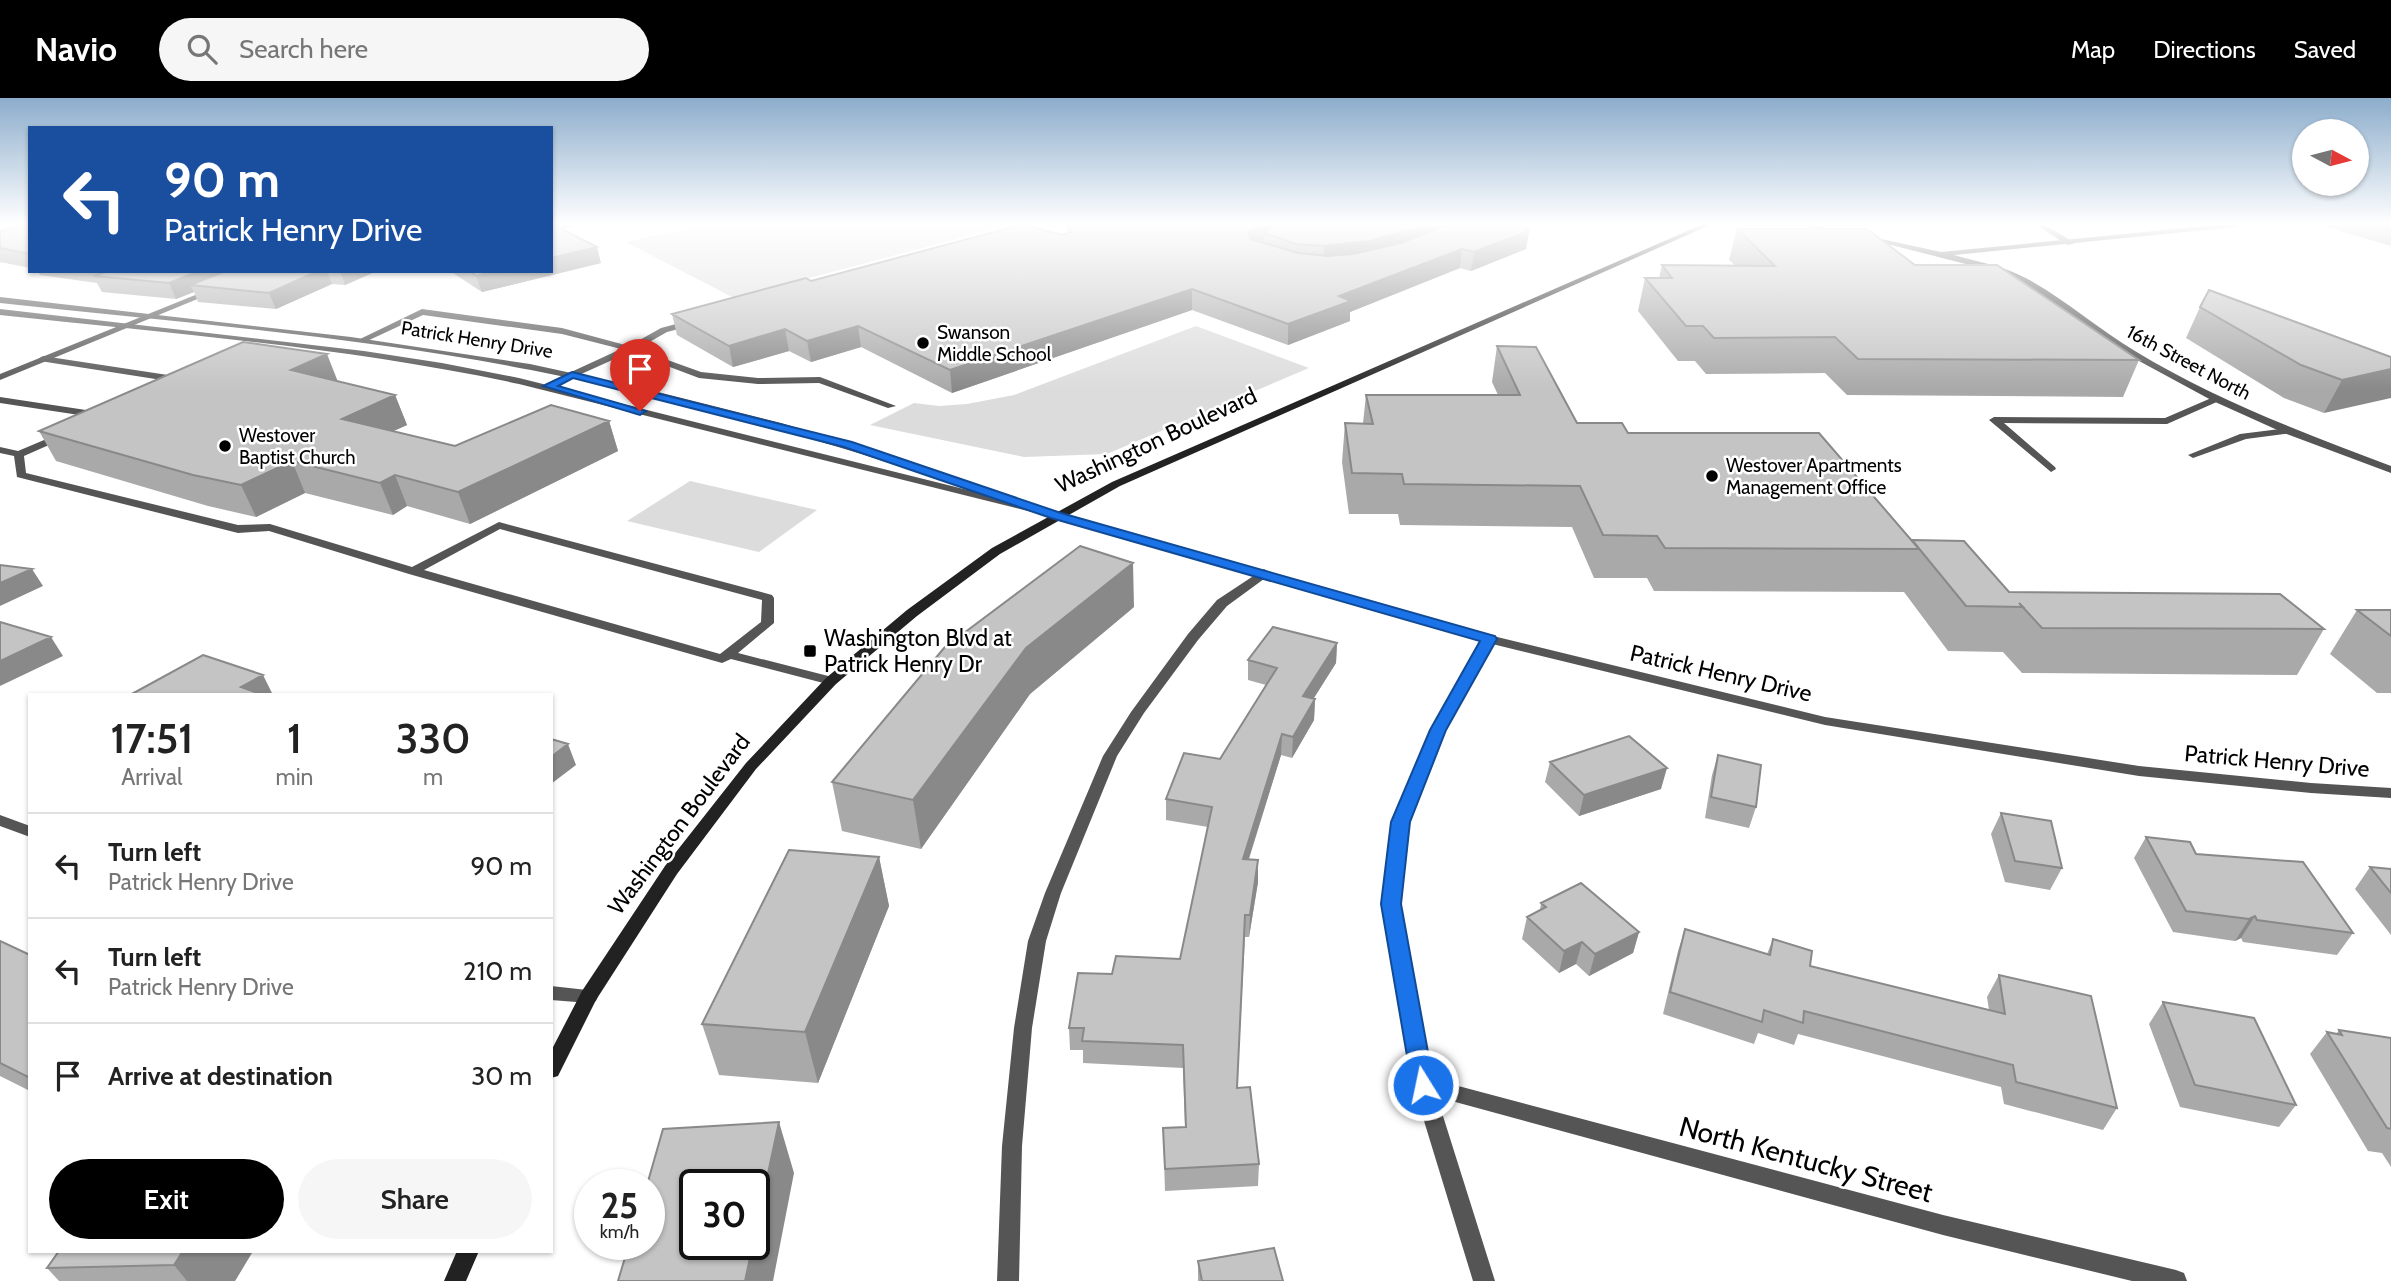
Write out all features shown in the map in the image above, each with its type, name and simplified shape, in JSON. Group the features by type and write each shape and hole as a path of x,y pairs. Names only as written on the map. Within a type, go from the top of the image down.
{"main road":[{"name":"Washington Boulevard","path":"553,1066 589,996 671,870 751,766 831,681 912,613 996,551 1056,515 1116,484 1580,280"},
{"path":"455,1281 467,1253"}],"street":[{"name":"16th Street North","path":"2020,280 2131,352 2216,399 2288,431 2391,470"},
{"path":"0,377 218,288"},
{"name":"Patrick Henry Drive","path":"0,300 362,341 572,375 848,444 1056,515"},
{"name":"Patrick Henry Drive","path":"0,312 342,350 447,366 548,386 595,401 1056,515 1489,639 1812,718 1967,746 2139,771 2391,793"},
{"path":"362,341 422,312 562,331 630,349 699,375 758,381 820,380 891,406"},
{"path":"548,386 630,349 664,330 703,320"},
{"path":"43,359 184,381 161,391"},
{"path":"2051,469 1994,420 2167,421 2216,399"},
{"path":"0,400 105,416 80,427"},
{"path":"2193,455 2244,436 2288,431"},
{"path":"0,450 19,454 68,432"},
{"path":"19,454 21,475 239,529 270,527 413,571 722,659 767,623 768,598 499,526 413,571"},
{"path":"1008,1281 1012,1146 1023,1028 1037,941 1053,893 1110,756 1138,712 1193,636 1222,603 1264,573"},
{"path":"1484,1281 1423,1085 1391,904 1401,822 1438,730 1489,639"},
{"path":"727,654 831,681"},
{"path":"0,820 28,831"},
{"path":"553,993 589,996"},
{"name":"North Kentucky Street","path":"1423,1085 1943,1225 2176,1281"}],"shaded area":[{"path":"700,280 801,280 734,298"},
{"path":"1196,326 1309,368 1107,454 1024,457 870,425 914,403 939,406 967,404 1014,395"},
{"path":"690,481 817,510 759,552 627,521"}],"building":[{"path":"139,280 176,280 169,283"},
{"path":"202,280 297,280 269,293 190,285"},
{"path":"798,280 1380,280 1339,296 1351,301 1288,324 1192,289 950,370 858,326 807,341 785,329 729,346 672,314"},
{"path":"1647,280 2020,280 2139,360 1858,359 1835,337 1714,338 1703,326 1686,326"},
{"path":"2209,290 2391,357 2391,369 2342,380 2301,365 2200,307"},
{"path":"243,342 327,354 291,370 395,395 342,419 455,446 551,405 609,421 458,492 395,475 380,483 292,461 241,485 193,475 39,431"},
{"path":"1497,346 1536,347 1577,423 1622,423 1628,433 1819,433 1919,549 1665,548 1657,536 1603,535 1580,486 1404,484 1402,474 1352,473 1345,423 1373,424 1366,395 1520,395"},
{"path":"1912,540 1964,541 2009,592 2280,594 2324,629 2042,628 2023,607 1966,606"},
{"path":"1080,546 1133,563 1026,648 913,800 832,782 944,648"},
{"path":"0,565 32,569 0,583"},
{"path":"2357,610 2391,610 2391,636"},
{"path":"0,622 51,637 0,661"},
{"path":"1273,627 1337,643 1303,696 1315,699 1293,737 1282,734 1243,859 1258,860 1250,915 1245,915 1237,1088 1250,1087 1259,1164 1165,1169 1163,1128 1186,1127 1183,1045 1082,1041 1084,1028 1069,1028 1078,973 1112,974 1116,956 1180,959 1212,807 1166,799 1184,753 1220,759 1277,668 1248,660"},
{"path":"203,655 263,675 241,687 258,693 134,693"},
{"path":"1629,736 1667,768 1584,795 1550,762"},
{"path":"553,740 568,744 553,755"},
{"path":"1718,755 1761,765 1756,807 1711,797"},
{"path":"2001,813 2051,821 2062,868 2015,861"},
{"path":"2146,837 2190,842 2196,854 2303,862 2353,933 2257,920 2255,916 2249,919 2186,911"},
{"path":"789,850 879,857 805,1032 702,1024"},
{"path":"2370,867 2391,869 2391,893"},
{"path":"1581,883 1639,932 1595,954 1582,942 1564,951 1527,917 1546,907 1541,903"},
{"path":"1685,929 1770,955 1773,939 1812,951 1810,966 2005,1014 1999,975 2091,996 2117,1108 2016,1082 2013,1065 1804,1011 1803,1023 1764,1010 1762,1022 1670,992"},
{"path":"0,941 28,954 28,1077 0,1063"},
{"path":"2163,1002 2254,1018 2296,1105 2195,1085"},
{"path":"2339,1030 2391,1038 2391,1129 2387,1128 2327,1032 2342,1035"},
{"path":"779,1122 769,1169 679,1169 679,1260 750,1260 745,1281 618,1281 624,1260 665,1260 665,1169 652,1169 663,1129"},
{"path":"1274,1248 1283,1281 1202,1281 1198,1261"},
{"path":"58,1253 182,1253 174,1265 47,1268"}],"place":[{"name":"Swanson Middle School","path":"923,343"},
{"name":"Westover Baptist Church","path":"225,446"},
{"name":"Westover Apartments Management Office","path":"1712,476"},
{"name":"Washington Blvd at Patrick Henry Dr","path":"810,651"}],"route":[{"path":"640,411 595,401 548,386 572,375 748,417 848,444 1056,515 1489,639 1438,730 1401,822 1391,904 1423,1085"}]}
